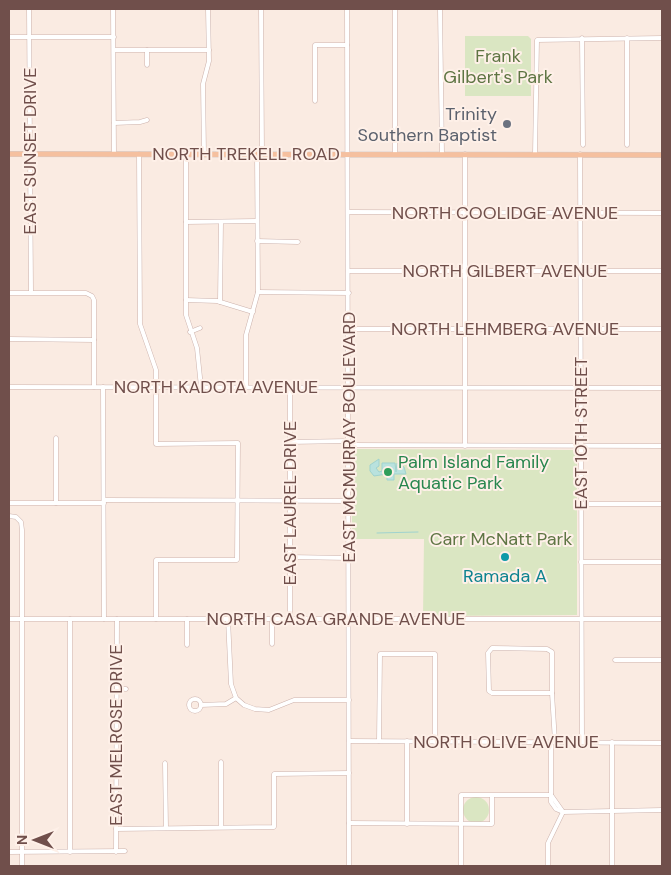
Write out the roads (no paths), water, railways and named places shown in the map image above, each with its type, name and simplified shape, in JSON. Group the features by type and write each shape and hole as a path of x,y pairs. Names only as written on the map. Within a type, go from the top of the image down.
{"main road":[{"name":"NORTH TREKELL ROAD","path":"9,154 662,155"}],"street":[{"name":"EAST SUNSET DRIVE","path":"29,9 30,292"},
{"path":"114,9 114,154"},
{"path":"204,154 203,84 209,61 208,9"},
{"path":"246,387 246,335 258,292 257,241 261,9"},
{"name":"EAST MCMURRAY BOULEVARD","path":"348,9 349,866"},
{"path":"395,9 395,154"},
{"path":"440,9 442,154"},
{"path":"9,37 114,37"},
{"path":"582,38 583,145"},
{"path":"627,38 627,145"},
{"path":"535,154 535,44 537,40 662,38"},
{"path":"315,101 315,45 347,45"},
{"path":"114,50 209,50"},
{"path":"147,50 147,65"},
{"path":"114,123 147,120"},
{"path":"140,154 140,324 156,370 156,444 238,443 237,560 156,560 156,619"},
{"path":"186,154 186,315 200,366 201,387"},
{"path":"465,154 465,446"},
{"name":"EAST 10TH STREET","path":"580,154 582,742"},
{"name":"NORTH COOLIDGE AVENUE","path":"348,212 662,213"},
{"path":"186,222 258,221"},
{"path":"220,302 221,222"},
{"path":"257,241 298,242"},
{"name":"NORTH GILBERT AVENUE","path":"348,271 662,271"},
{"path":"258,292 349,293"},
{"path":"9,293 86,293 92,296 94,300 94,387"},
{"path":"186,300 220,302 253,312"},
{"path":"190,332 200,328"},
{"name":"NORTH LEHMBERG AVENUE","path":"349,329 662,330"},
{"path":"9,339 94,340"},
{"name":"NORTH KADOTA AVENUE","path":"9,387 662,388"},
{"name":"EAST MELROSE DRIVE","path":"103,387 104,619"},
{"name":"EAST LAUREL DRIVE","path":"290,387 290,619"},
{"path":"56,438 56,503"},
{"path":"289,442 465,446 662,446"},
{"path":"9,503 237,500 349,501"},
{"path":"581,504 662,504"},
{"path":"9,516 16,517 20,522 22,530 22,866"},
{"path":"289,557 349,558"},
{"path":"581,562 662,562"},
{"name":"NORTH CASA GRANDE AVENUE","path":"9,619 662,619"},
{"path":"70,619 70,852"},
{"name":"EAST MELROSE DRIVE","path":"116,852 117,619"},
{"path":"187,619 187,645"},
{"path":"228,619 231,684 236,698 244,705 255,709 269,710 294,700 349,700"},
{"path":"272,619 272,644"},
{"path":"552,693 492,693 489,691 488,653 492,648 547,648 552,652 553,742 551,802 556,810 563,812 662,810"},
{"path":"380,741 380,654 435,654 435,742"},
{"path":"615,660 662,660"},
{"path":"117,688 126,688"},
{"path":"201,705 226,704 236,698"},
{"name":"NORTH OLIVE AVENUE","path":"349,741 662,743"},
{"path":"407,741 407,824"},
{"path":"612,742 612,866"},
{"path":"220,762 220,827"},
{"path":"165,763 166,828"},
{"path":"116,829 274,827 274,774 349,773"},
{"path":"461,866 461,795 551,795"},
{"path":"349,823 492,824 492,796"},
{"path":"548,866 548,843 563,812"},
{"path":"9,852 125,851"}],"water":[{"path":"379,459 379,466 376,468 379,472 382,471 382,463 395,463 396,472 397,463 404,467 406,474 394,474 394,480 387,480 387,474 374,476 370,471 370,465"}],"waterway":[{"path":"377,533 418,532"}],"place":[{"name":"Trinity Southern Baptist","path":"507,124"},
{"name":"Palm Island Family Aquatic Park","path":"388,472"},
{"name":"Ramada A","path":"505,557"}],"park label":[{"name":"Frank Gilbert's Park","path":"498,66"},
{"name":"Carr McNatt Park","path":"501,539"}]}
